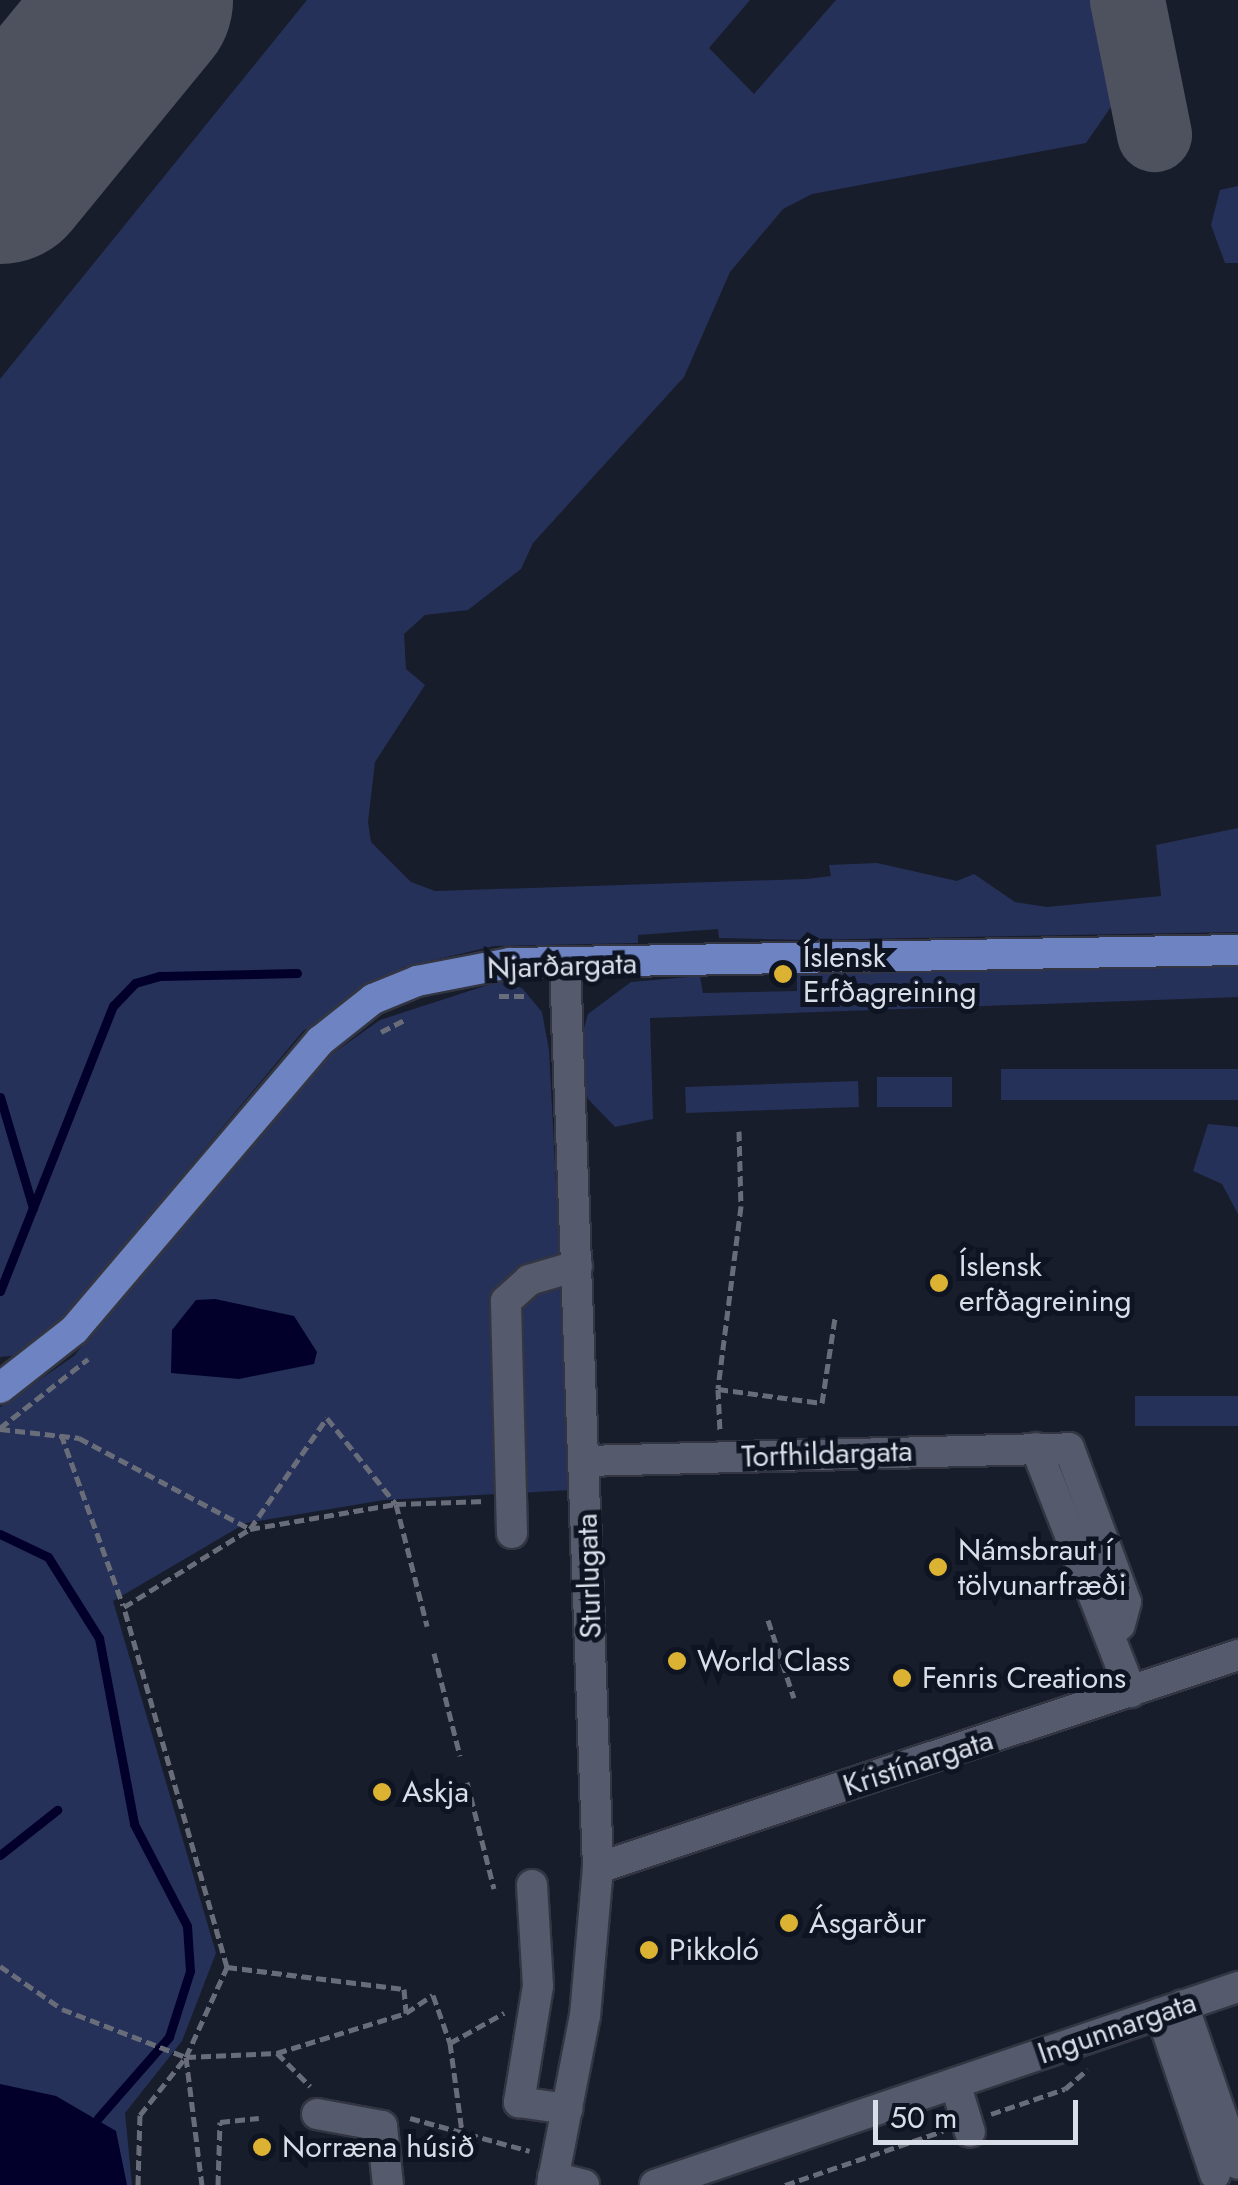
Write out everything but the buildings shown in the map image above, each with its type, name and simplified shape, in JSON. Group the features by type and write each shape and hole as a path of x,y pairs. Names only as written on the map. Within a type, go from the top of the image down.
{"main road":[{"name":"Njarðargata","path":"0,1388 74,1330 264,1098 373,998 457,972 565,964 1238,950"}],"street":[{"name":"Sturlugata","path":"552,2181 566,2110 598,1868 565,964"},
{"path":"512,1533 506,1301 529,1280 577,1266"},
{"path":"1036,1448 1130,1692"},
{"name":"Torfhildargata","path":"585,1461 1069,1448 1126,1602 1120,1625"},
{"name":"Kristínargata","path":"598,1868 1238,1655"},
{"path":"532,1884 538,1986 518,2102 566,2110"},
{"name":"Ingunnargata","path":"668,2183 1238,1987"},
{"path":"1172,2009 1227,2169"},
{"path":"955,2083 968,2127"},
{"path":"317,2114 382,2126 388,2185"},
{"path":"552,2181 584,2185"}],"path":[{"path":"490,997 527,996"},
{"path":"369,1040 426,1010"},
{"path":"722,1457 718,1389 741,1206 739,1131"},
{"path":"718,1389 822,1403 835,1318"},
{"path":"0,1429 92,1354"},
{"path":"250,1529 327,1418 396,1504 427,1626"},
{"path":"0,1429 61,1434 250,1529"},
{"path":"61,1434 124,1606 228,1967 186,2057 140,2115 138,2185"},
{"path":"124,1606 250,1529 396,1504 511,1500"},
{"path":"768,1620 794,1698"},
{"path":"434,1654 460,1756"},
{"path":"467,1782 494,1889"},
{"path":"0,1966 62,2008 150,2038 186,2057"},
{"path":"228,1967 404,1989 406,2013"},
{"path":"277,2053 406,2013 433,1995 450,2043 462,2132"},
{"path":"450,2043 508,2010"},
{"path":"186,2057 202,2185"},
{"path":"785,2185 968,2127 1065,2089 1094,2065"},
{"path":"218,2185 220,2122 259,2118"}],"shaded area":[{"path":"307,0 750,0 709,48 754,94 836,0 1100,0 1120,94 1086,143 812,194 783,209 730,272 684,377 533,543 521,569 468,610 425,615 404,634 406,669 425,685 375,762 368,822 371,842 411,882 435,891 806,879 831,876 829,865 877,863 957,881 974,874 1015,902 1047,907 1161,896 1156,845 1238,828 1238,932 806,940 719,938 718,929 638,935 638,943 494,946 404,967 303,1031 66,1315 21,1355 0,1357 0,379"},
{"path":"1238,186 1238,263 1225,263 1211,225 1220,190"},
{"path":"1238,962 1238,997 650,1018 653,1119 615,1127 588,1099 577,1052 588,1014 631,982 700,976 703,993 797,991 797,973"},
{"path":"500,981 522,988 542,1012 549,1050 572,1490 384,1500 246,1523 113,1601 216,1953 182,2041 125,2113 132,2185 0,2185 0,1407 74,1356 308,1071 380,1020"},
{"path":"1001,1069 1238,1069 1238,1100 1001,1100"},
{"path":"877,1077 952,1077 952,1107 877,1107"},
{"path":"858,1081 859,1107 686,1113 685,1087"},
{"path":"1208,1124 1238,1127 1238,1214 1222,1184 1193,1171"},
{"path":"215,1299 294,1316 317,1352 314,1364 239,1379 171,1373 172,1330 196,1300"},
{"path":"1135,1396 1238,1396 1238,1426 1135,1426"},
{"path":"0,2084 56,2096 116,2131 127,2185 0,2185"}],"waterway":[{"path":"0,1291 113,1006 135,983 159,976 297,973"},
{"path":"0,1097 33,1208"},
{"path":"0,1534 48,1557 99,1638 134,1824 187,1926 190,1971 169,2037 98,2118"},
{"path":"0,1855 57,1810"}],"taxiway":[{"path":"1127,0 1154,134"}],"runway":[{"path":"0,171 140,0"}],"place":[{"name":"Íslensk Erfðagreining","path":"783,974"},
{"name":"Íslensk erfðagreining","path":"939,1283"},
{"name":"Námsbraut í tölvunarfræði","path":"938,1567"},
{"name":"World Class","path":"677,1661"},
{"name":"Fenris Creations","path":"902,1678"},
{"name":"Askja","path":"382,1792"},
{"name":"Ásgarður","path":"789,1923"},
{"name":"Pikkoló","path":"649,1950"},
{"name":"Norræna húsið","path":"262,2147"}]}
